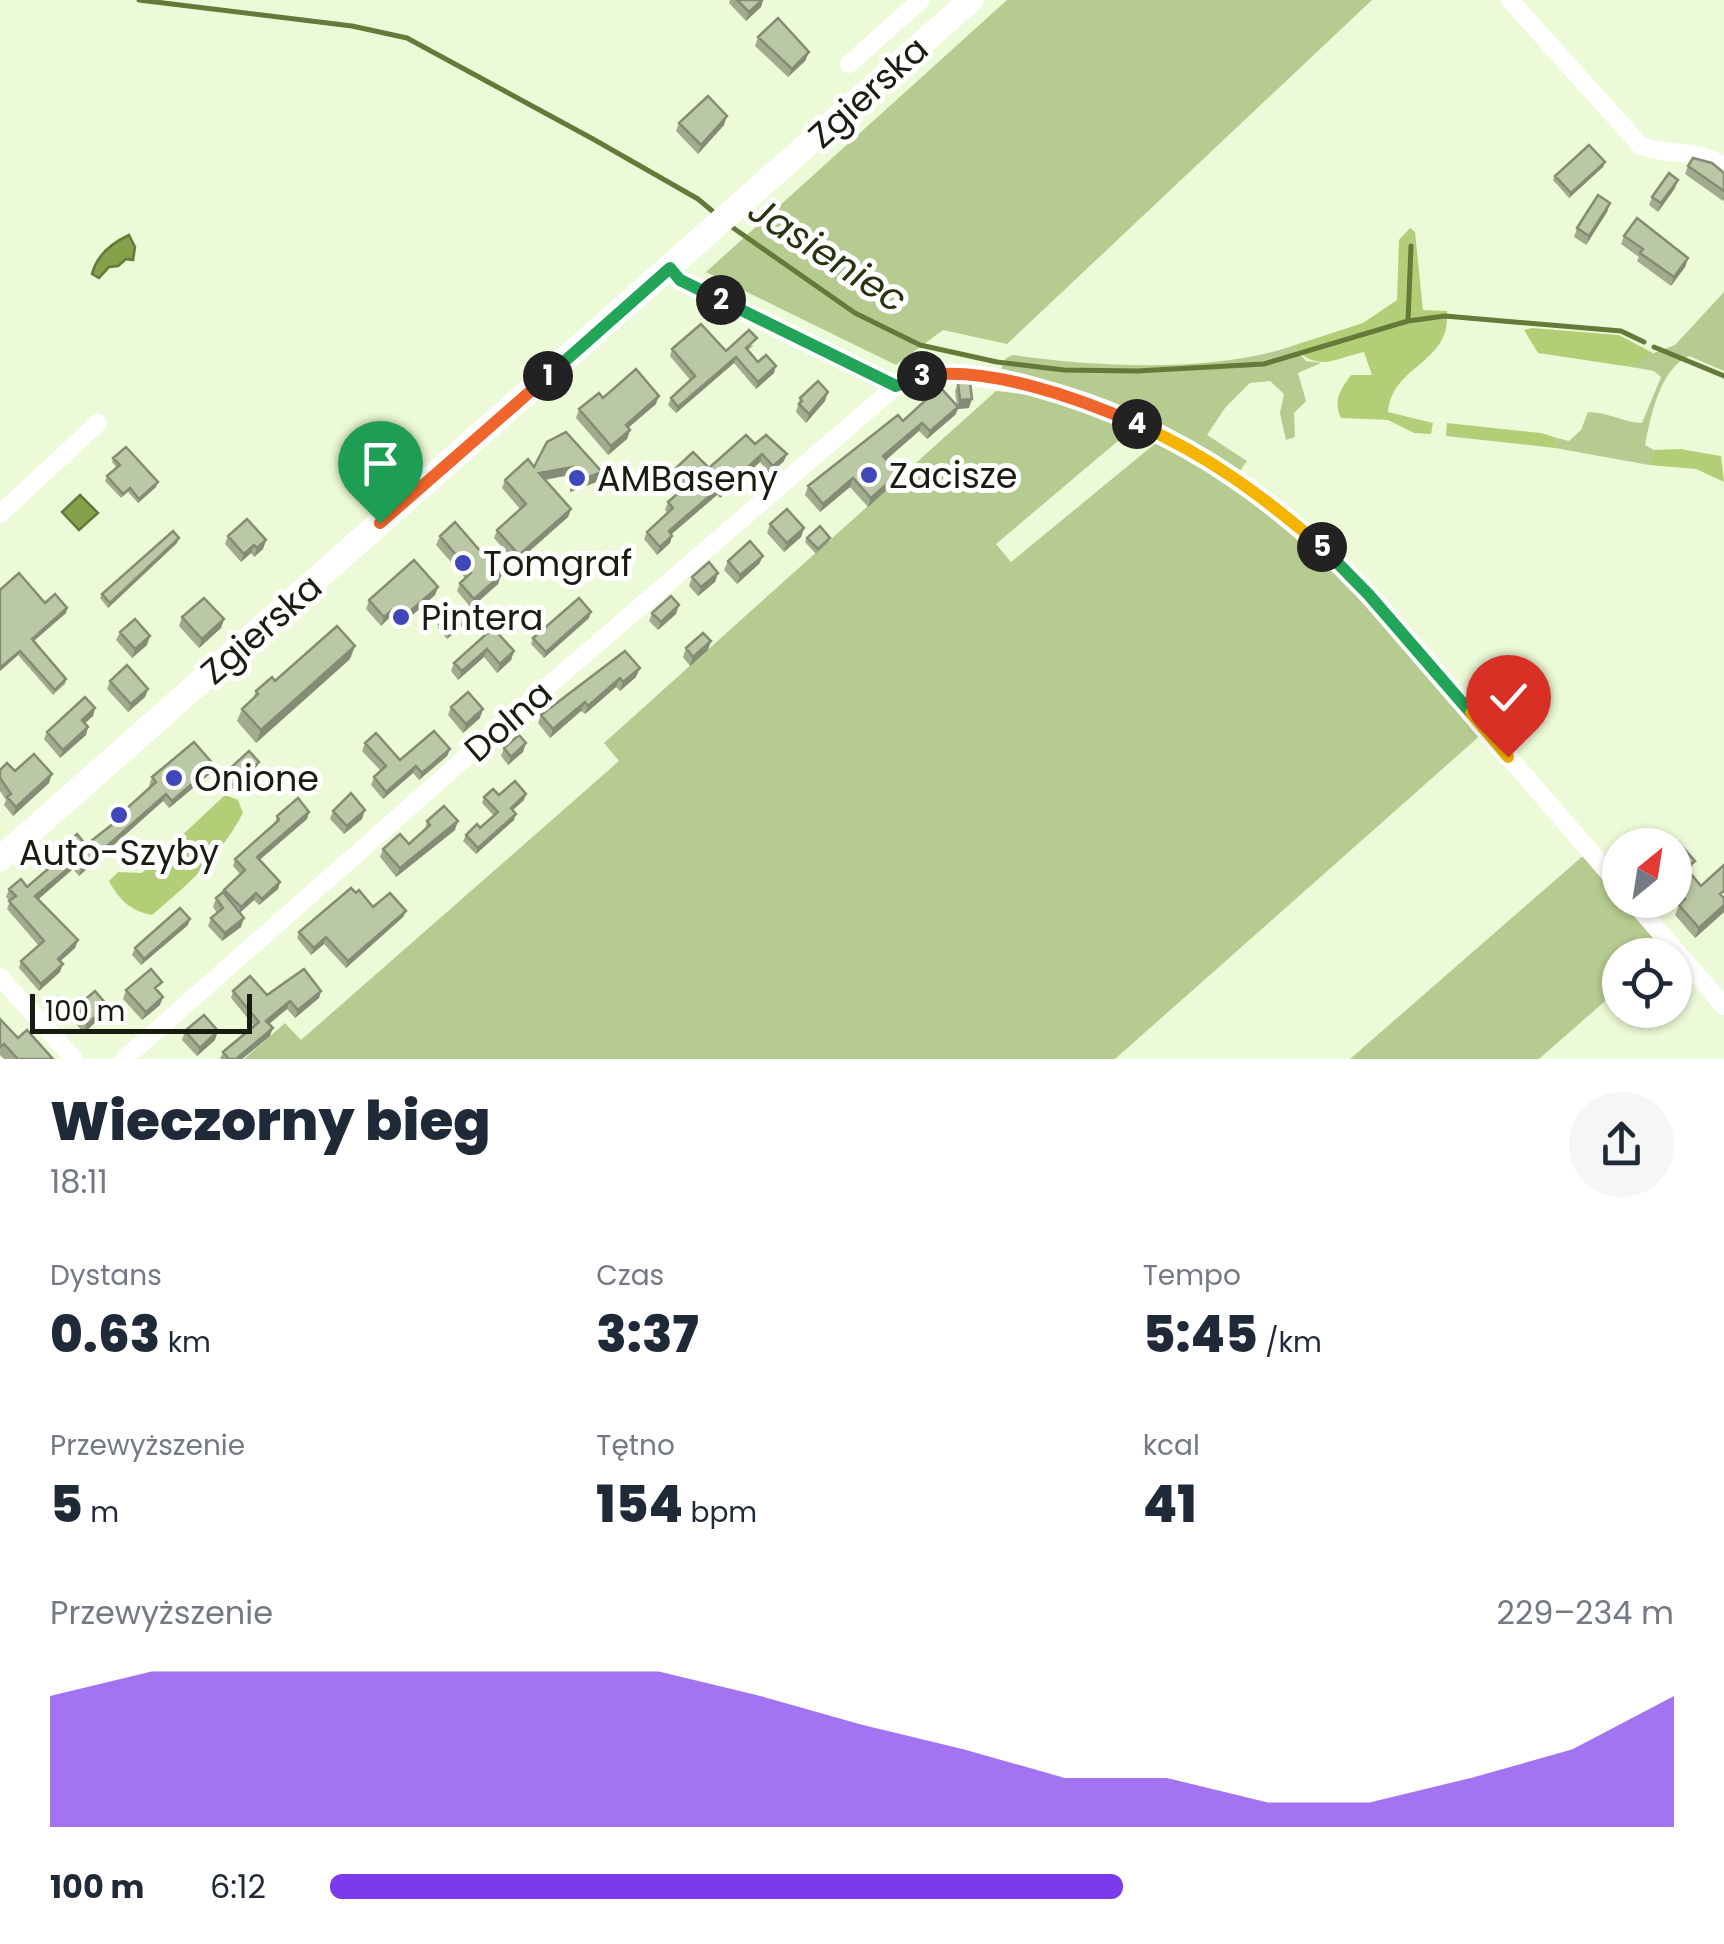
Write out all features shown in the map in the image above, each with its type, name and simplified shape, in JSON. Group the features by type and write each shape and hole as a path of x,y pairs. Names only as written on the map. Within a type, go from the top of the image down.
{"main road":[{"name":"Zgierska","path":"0,859 971,0"}],"street":[{"path":"849,64 921,0"},
{"path":"1510,0 1641,146 1659,153 1708,156 1724,167"},
{"path":"670,268 680,280 896,386 929,374 998,380 1051,391 1178,442 1242,481 1330,554 1369,595 1602,865"},
{"name":"Dolna","path":"124,1059 896,386"},
{"path":"0,514 98,423"},
{"path":"1648,918 1724,1006"},
{"path":"0,976 74,1059"}],"shaded area":[{"path":"1007,0 1372,0 1007,344 943,330 896,365 706,272"},
{"path":"1410,228 1415,232 1423,310 1447,311 1446,329 1431,354 1400,383 1388,412 1433,423 1431,434 1414,433 1388,420 1341,418 1338,400 1347,380 1351,375 1372,375 1364,352 1318,362 1292,346 1363,323 1397,300 1399,240"},
{"path":"129,235 135,247 133,260 109,267 99,278 92,274 106,250"},
{"path":"1724,292 1724,371 1689,356 1671,371 1650,420 1645,445 1654,450 1649,465 1555,448 1557,438 1569,441 1581,430 1588,412 1642,423 1661,377 1654,371 1631,367 1643,357 1675,345"},
{"path":"1524,330 1619,335 1653,353 1631,367 1538,353"},
{"path":"1292,346 1306,361 1321,363 1298,373 1306,401 1294,413 1295,437 1286,440 1280,413 1284,394 1270,381 1250,383 1225,408 1207,435 1247,461 1240,471 1124,410 1061,386 1000,372 1006,358 1013,355 1117,365 1191,364 1261,355"},
{"path":"996,391 1049,397 1131,430 996,544 1011,562 1157,442 1237,485 1361,594 1483,733 1115,1059 244,1059 285,1023 301,1040 619,761 604,743"},
{"path":"1447,423 1557,438 1555,448 1446,436"},
{"path":"1680,449 1721,456 1724,482 1696,469 1649,465 1654,450"},
{"path":"80,495 98,513 79,530 62,512"},
{"path":"225,795 238,800 243,813 214,856 191,880 152,915 121,899 109,881 118,872 142,873"},
{"path":"1584,855 1602,876 1602,918 1638,918 1656,938 1602,938 1602,1004 1539,1059 1350,1059"}],"building":[{"path":"737,0 762,0 749,12"},
{"path":"778,18 809,52 792,69 758,37"},
{"path":"708,96 727,116 701,145 679,123"},
{"path":"1589,145 1605,162 1571,193 1555,176"},
{"path":"1693,158 1712,163 1724,173 1724,191 1688,166"},
{"path":"1669,173 1678,180 1661,203 1652,197"},
{"path":"1598,195 1610,203 1589,236 1577,228"},
{"path":"1637,218 1688,258 1674,277 1640,253 1643,249 1624,236"},
{"path":"701,324 726,351 749,330 757,338 746,348 758,362 766,355 776,366 758,382 736,357 678,407 671,398 695,376 672,349"},
{"path":"636,369 659,396 626,425 630,430 611,446 579,409 599,393 603,398"},
{"path":"818,381 828,392 809,414 799,404 800,398"},
{"path":"970,382 972,399 960,400 958,383"},
{"path":"940,387 958,407 930,431 922,423 883,456 898,474 871,498 853,478 823,504 808,486 898,415 903,421"},
{"path":"566,432 602,472 573,483 573,467 539,473 571,509 519,555 497,530 526,504 505,480 528,459 534,467 547,442"},
{"path":"746,435 755,444 766,435 787,454 773,466 762,454 669,531 672,536 660,547 647,532 673,508 668,502 690,483 676,468 693,452 709,468"},
{"path":"126,447 158,482 139,499 130,488 123,494 107,476 120,465 113,458"},
{"path":"787,509 804,528 787,543 770,524"},
{"path":"247,519 266,540 244,554 228,536"},
{"path":"455,522 501,575 474,599 460,583 471,573 440,536"},
{"path":"820,526 830,538 818,549 807,538"},
{"path":"173,531 179,538 110,603 102,594"},
{"path":"750,541 763,556 740,575 728,561"},
{"path":"414,560 438,587 401,619 392,610 384,617 369,600"},
{"path":"709,562 718,573 701,587 692,577"},
{"path":"19,573 45,603 55,594 67,608 32,639 66,679 55,690 20,651 0,668 0,590"},
{"path":"671,596 679,605 661,622 652,613"},
{"path":"204,598 224,619 202,639 182,617"},
{"path":"579,598 591,612 546,652 533,638"},
{"path":"458,607 468,619 449,635 439,624"},
{"path":"135,619 150,636 135,649 120,632"},
{"path":"337,626 355,646 261,730 242,709 272,677 275,681"},
{"path":"493,628 514,651 500,664 487,649 462,671 454,663"},
{"path":"703,633 711,641 693,657 686,648"},
{"path":"625,651 640,668 623,682 620,678 588,706 585,702 553,729 541,715"},
{"path":"127,665 148,689 131,704 110,681"},
{"path":"468,692 483,709 466,724 451,707"},
{"path":"85,697 95,708 82,720 88,727 63,750 47,732"},
{"path":"434,731 450,749 422,773 416,766 386,792 374,777 386,766 365,743 376,733 400,760"},
{"path":"519,735 526,743 511,757 504,748"},
{"path":"194,742 214,765 172,801 166,794 82,868 76,862 35,896 78,940 58,959 63,964 41,984 21,961 44,941 9,901 16,896 9,889 21,879 27,887 68,852 63,847 77,834 86,845 128,812 125,810 156,782 152,777"},
{"path":"249,751 259,762 233,785 224,774"},
{"path":"34,754 52,774 16,807 7,797 11,794 0,778 0,770 7,763 15,771"},
{"path":"515,781 526,794 511,808 516,814 478,848 466,835 498,812 484,797 493,789 499,795"},
{"path":"351,793 365,810 347,826 333,811"},
{"path":"298,798 309,812 257,857 280,882 262,899 256,893 241,907 224,890 245,870 235,859"},
{"path":"444,806 458,821 400,868 383,849 400,834 409,844"},
{"path":"1724,865 1724,891 1720,894 1724,905 1699,928 1690,918 1692,875 1701,886"},
{"path":"351,888 356,893 359,890 373,907 390,893 406,911 348,961 326,937 314,948 299,932"},
{"path":"223,892 244,918 225,933 211,918 223,908 216,898"},
{"path":"180,908 190,919 144,959 135,948"},
{"path":"151,969 162,982 155,988 163,997 146,1012 126,990"},
{"path":"304,969 321,991 298,1010 290,1001 266,1021 273,1028 236,1059 229,1059 223,1052 259,1022 233,991 250,976 267,995"},
{"path":"95,991 108,1006 87,1024 78,1014 86,1006 82,1002"},
{"path":"204,1015 218,1031 200,1048 185,1031"},
{"path":"0,1019 18,1038 27,1030 53,1059 18,1059 4,1044 0,1047"}],"waterway":[{"name":"Jasieniec","path":"139,0 352,26 407,38 593,139 698,199 717,215"},
{"name":"Jasieniec","path":"729,225 855,313 920,345 997,362 1064,370 1137,371 1264,364 1408,321 1445,316 1621,331 1644,342"},
{"path":"1408,321 1411,246"},
{"name":"Jasieniec","path":"1654,347 1724,376"}],"place":[{"name":"Zacisze","path":"869,475"},
{"name":"AMBaseny","path":"577,478"},
{"name":"Tomgraf","path":"463,563"},
{"name":"Pintera","path":"401,617"},
{"name":"Onione","path":"174,778"},
{"name":"Auto-Szyby","path":"119,815"}],"route":[{"path":"380,523 670,268 680,280 896,386 929,374 1025,384 1079,400 1178,442 1260,494 1330,554 1508,757"}]}
